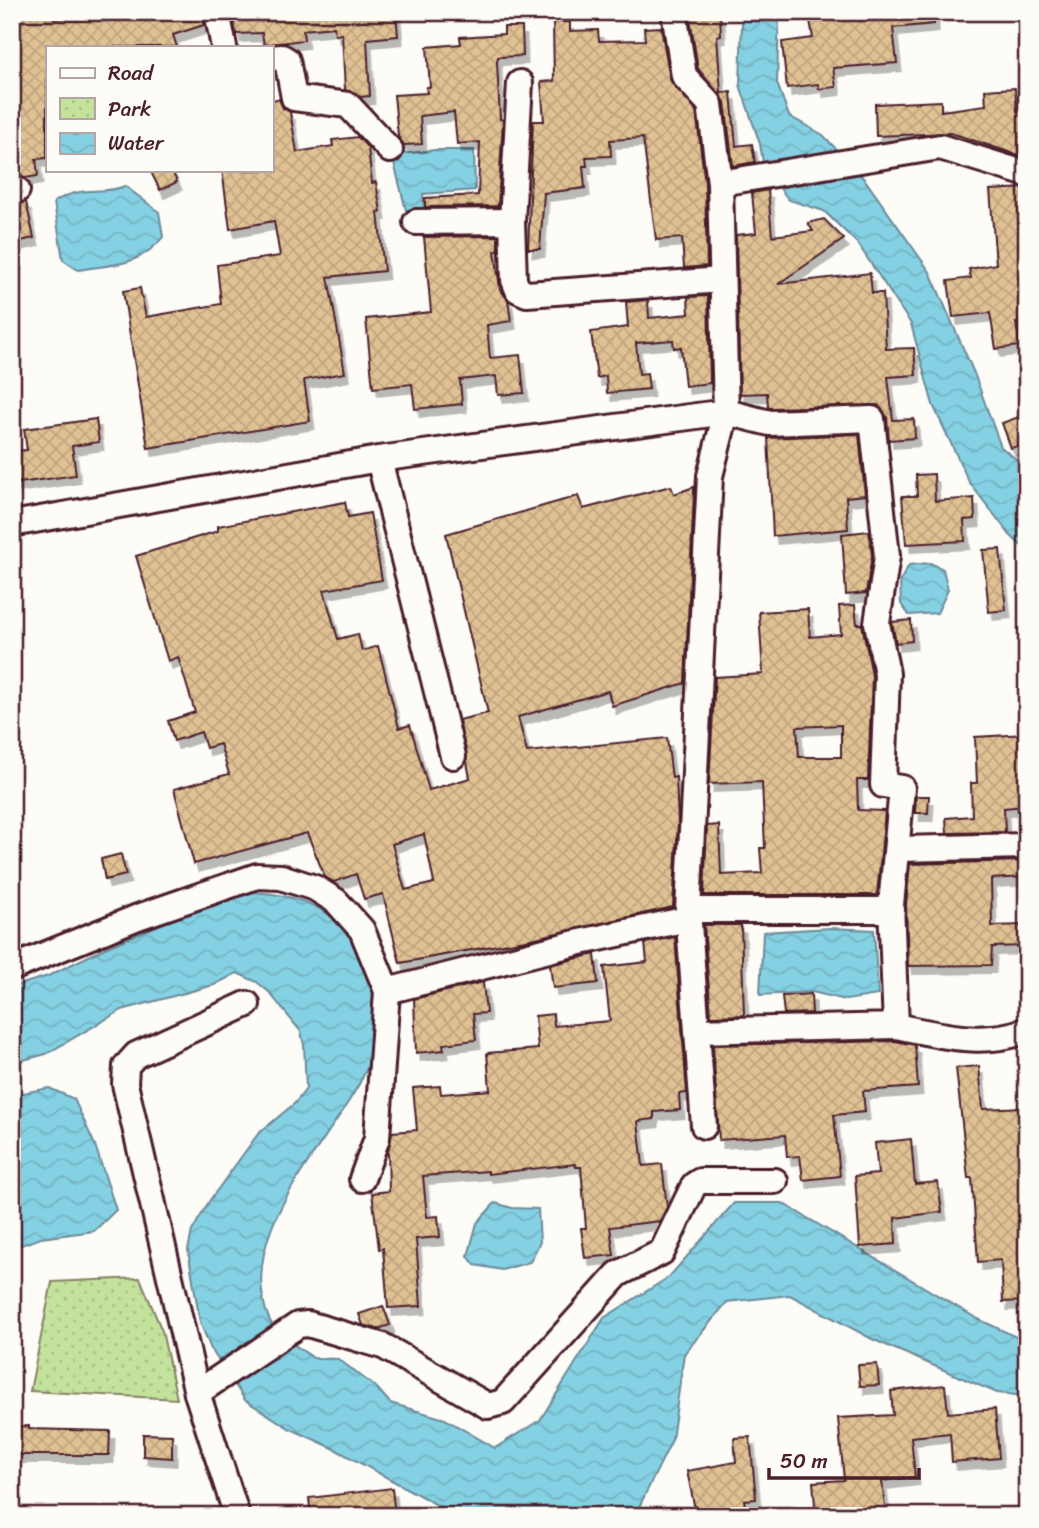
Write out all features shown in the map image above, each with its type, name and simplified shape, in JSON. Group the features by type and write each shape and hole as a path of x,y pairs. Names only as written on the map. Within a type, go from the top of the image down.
{"street":[{"path":"217,12 224,46"},
{"path":"674,12 684,76 710,104 720,183 726,412 710,476 688,915 704,1126"},
{"path":"273,58 287,60 294,98 348,105 390,150"},
{"path":"520,83 512,221 514,280 518,290 527,294 722,279"},
{"path":"720,183 940,148 1027,174"},
{"path":"416,222 512,221"},
{"path":"12,524 379,459 726,412 770,423 867,418 874,423 887,556 877,623 887,674 883,785 902,788 899,849 891,910 896,1026"},
{"path":"379,459 453,756"},
{"path":"899,849 1027,846"},
{"path":"12,968 138,917 257,876 281,877 315,888 352,915 376,956 387,991 377,1138 362,1179"},
{"path":"387,991 688,915 891,910"},
{"path":"237,1516 197,1394 125,1084 126,1066 136,1055 247,1004"},
{"path":"697,1031 896,1026 954,1038 998,1040 1022,1032"},
{"path":"197,1394 299,1325 308,1324 383,1346 488,1406 496,1406 503,1402 618,1274 662,1252 694,1185 700,1181 775,1181"}],"green space":[{"path":"140,1278 162,1331 177,1399 30,1391 52,1282"}],"water":[{"path":"746,12 779,12 777,83 789,116 823,135 865,180 930,272 974,373 1001,447 1027,468 1027,551 1010,535 969,482 933,405 911,324 858,244 824,211 789,200 764,168 760,144 740,85 742,21"},
{"path":"435,150 474,150 475,190 423,194 424,210 406,210 392,155"},
{"path":"125,186 159,212 163,237 145,254 114,265 78,270 63,260 54,202 74,193"},
{"path":"930,563 943,569 948,590 937,613 909,615 901,604 900,581 909,565"},
{"path":"252,892 299,900 327,913 339,923 358,949 373,978 376,992 376,1036 372,1057 353,1095 292,1187 275,1219 264,1252 261,1285 269,1319 283,1336 313,1358 338,1359 377,1388 390,1403 445,1419 495,1448 540,1420 604,1318 669,1277 734,1203 782,1203 976,1318 1027,1342 1027,1396 997,1393 872,1339 790,1295 727,1302 684,1354 672,1440 638,1509 627,1516 457,1516 333,1448 289,1428 245,1400 211,1349 200,1322 188,1250 192,1231 210,1200 258,1134 295,1103 306,1089 301,1032 269,992 257,982 237,973 214,985 122,1010 46,1054 12,1063 12,987 48,976 105,948 230,895"},
{"path":"830,928 874,930 878,995 846,1000 812,992 760,995 763,932"},
{"path":"49,1088 74,1099 95,1145 116,1210 94,1231 41,1238 12,1248 12,1095"},
{"path":"495,1203 512,1208 538,1209 540,1242 530,1262 502,1270 475,1265 468,1256 477,1223"}],"building":[{"path":"12,12 54,12 54,19 110,13 110,19 129,12 202,12 204,25 173,35 177,46 46,46 46,158 36,159 38,176 25,178 12,175"},
{"path":"232,12 396,12 398,36 367,39 370,96 360,97 345,90 342,34 335,35 334,27 303,30 304,40 264,45 262,33 236,34"},
{"path":"689,12 720,12 721,35 717,36 721,93 731,92 736,146 752,144 755,162 733,166 725,102 698,69"},
{"path":"934,12 934,24 893,28 897,63 833,68 836,87 819,89 818,84 787,88 782,42 813,38 809,14"},
{"path":"553,22 570,22 570,31 598,30 599,41 645,40 644,28 661,27 670,79 696,111 705,184 707,266 684,268 682,238 656,240 643,138 610,140 611,156 586,157 587,166 583,166 585,188 544,193 540,249 528,249 533,121 544,121 541,82 554,81"},
{"path":"504,27 522,27 523,56 498,57 497,62 500,119 503,120 498,206 425,207 425,198 478,195 480,142 457,144 454,112 420,116 422,144 404,145 398,136 394,95 427,93 426,87 430,87 427,47 461,44 460,37 504,34"},
{"path":"1015,88 1017,111 1027,110 1027,158 951,133 876,136 875,104 941,101 941,111 986,105 985,90"},
{"path":"279,99 283,108 290,112 297,152 333,146 332,140 358,137 368,148 372,183 376,182 381,212 378,212 384,271 328,277 345,373 304,380 310,421 148,448 123,291 140,288 146,317 221,304 217,265 280,256 274,221 230,229 222,172 273,172 273,100"},
{"path":"151,172 173,172 177,182 160,190"},
{"path":"1027,188 1027,323 1016,323 1020,346 996,349 990,313 953,317 948,281 971,278 969,269 996,264 990,190"},
{"path":"768,190 772,236 813,231 808,223 824,219 844,239 778,284 870,273 872,293 883,293 886,349 914,348 916,375 888,377 893,420 914,419 915,438 889,440 887,417 878,405 772,408 768,407 767,393 740,394 736,235 756,233 752,193"},
{"path":"26,202 34,238 12,243 12,205"},
{"path":"498,236 498,251 495,251 500,289 508,300 511,321 487,325 490,358 520,355 524,393 498,395 496,376 460,380 462,404 415,409 412,384 373,388 366,319 431,312 424,237"},
{"path":"708,296 710,383 685,386 681,347 674,348 673,340 636,343 639,374 647,373 649,389 607,393 606,376 597,378 591,332 628,327 626,302 648,300 649,318 689,314 688,297"},
{"path":"1027,414 1027,443 1011,448 1002,423"},
{"path":"96,419 99,442 72,446 76,475 12,484 12,451 27,450 24,429"},
{"path":"859,434 865,495 846,497 848,529 773,536 768,438"},
{"path":"934,474 935,501 974,498 975,519 964,520 965,541 906,544 902,496 917,496 916,475"},
{"path":"671,486 674,494 694,487 685,683 612,706 608,691 518,717 527,752 667,738 672,778 676,777 678,822 673,907 531,939 400,963 383,894 364,899 356,874 334,882 325,877 307,833 194,864 174,789 229,774 220,744 206,748 201,732 174,741 168,721 195,712 178,657 168,661 136,556 218,531 218,526 345,502 348,517 370,513 382,580 324,590 338,639 358,634 362,651 378,646 399,728 410,725 429,790 470,778 459,720 488,713 446,534 578,496 583,509","holes":["424,834 434,883 405,890 392,844"]},
{"path":"869,531 872,556 866,593 846,595 842,534"},
{"path":"1000,549 1006,610 989,612 983,550"},
{"path":"855,605 857,624 862,624 872,675 868,780 857,780 858,810 885,811 877,895 704,895 707,826 719,825 721,875 762,873 760,848 765,848 762,782 709,784 715,677 763,674 759,612 808,609 810,637 841,634 839,606","holes":["841,725 841,757 799,757 797,727"]},
{"path":"911,620 912,641 896,643 892,622"},
{"path":"1027,734 1027,806 1004,808 1005,832 947,833 946,818 972,816 971,783 977,783 975,737"},
{"path":"916,796 929,796 928,813 915,813"},
{"path":"121,854 126,875 105,880 101,859"},
{"path":"1027,861 1027,877 991,879 992,926 1027,925 1027,946 992,947 991,965 908,966 906,905 910,864"},
{"path":"704,925 741,925 744,1015 711,1016"},
{"path":"675,937 687,1093 679,1094 680,1110 654,1112 654,1119 638,1121 643,1166 662,1164 667,1207 660,1221 610,1227 614,1255 585,1258 581,1228 586,1228 581,1167 576,1167 575,1164 488,1174 488,1171 423,1176 427,1217 438,1216 440,1237 416,1239 421,1306 388,1308 383,1248 379,1249 372,1193 389,1191 388,1151 392,1132 417,1130 413,1088 440,1086 441,1094 490,1090 487,1053 538,1049 535,1016 553,1014 554,1026 610,1021 604,967 647,962 645,943"},
{"path":"595,954 598,983 553,988 550,965"},
{"path":"483,982 486,1013 473,1014 476,1040 443,1044 444,1050 416,1053 414,999"},
{"path":"811,994 812,1013 784,1014 782,996"},
{"path":"895,1041 915,1045 918,1087 863,1091 865,1112 834,1115 840,1176 803,1180 800,1156 787,1157 785,1135 719,1140 713,1045"},
{"path":"979,1066 983,1109 1024,1107 1027,1301 1003,1302 1001,1260 978,1262 972,1178 968,1178 956,1068"},
{"path":"911,1139 915,1184 938,1182 942,1212 895,1218 896,1244 860,1247 855,1176 878,1174 875,1143"},
{"path":"383,1306 390,1325 378,1329 363,1325 359,1314"},
{"path":"877,1364 879,1385 860,1386 858,1365"},
{"path":"945,1385 948,1413 995,1409 999,1458 952,1462 950,1433 911,1437 915,1477 882,1481 886,1516 816,1516 813,1482 844,1480 838,1418 893,1415 891,1391"},
{"path":"29,1426 29,1429 110,1431 109,1455 12,1455 12,1427"},
{"path":"143,1434 172,1435 172,1458 143,1456"},
{"path":"750,1437 756,1499 744,1500 745,1506 696,1514 687,1471 736,1462 734,1438"},
{"path":"392,1488 395,1516 311,1516 309,1498"}]}
